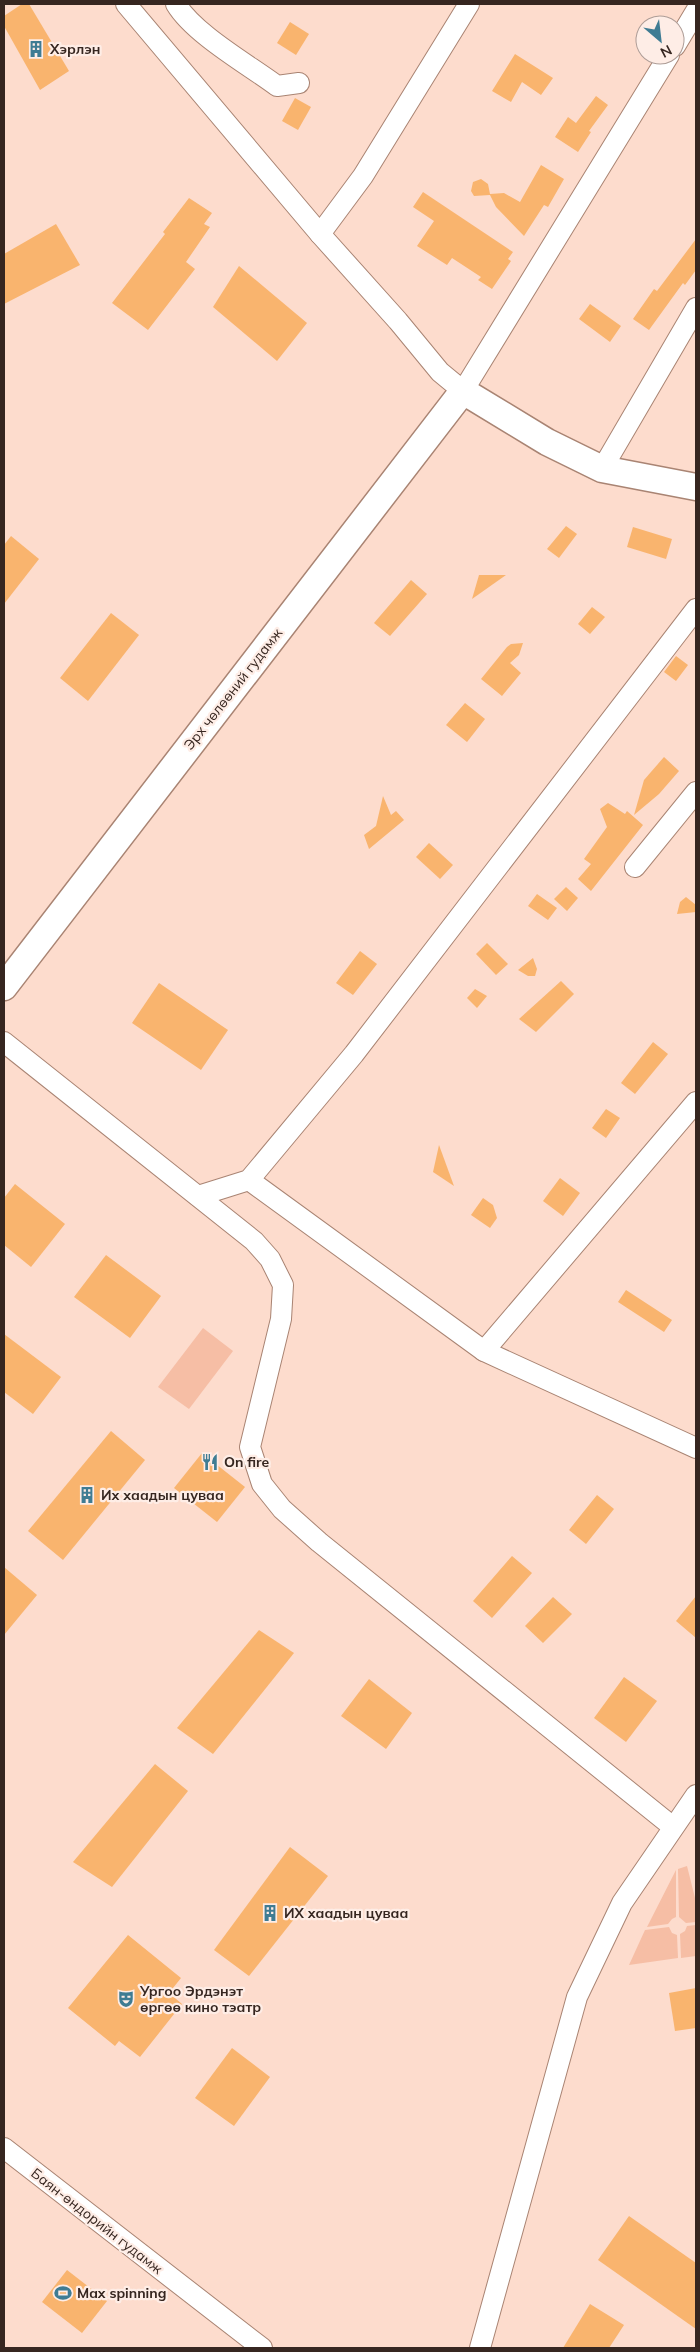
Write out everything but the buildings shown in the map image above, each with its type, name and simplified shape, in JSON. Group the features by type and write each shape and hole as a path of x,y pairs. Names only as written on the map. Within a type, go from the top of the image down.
{"main road":[{"path":"463,391 547,442 602,469 696,487"},
{"name":"Эрх чөлөөний гудамж","path":"4,987 463,391"}],"street":[{"path":"126,4 320,234 398,320 440,372 463,391 663,65"},
{"path":"176,4 182,14 205,34 278,86 299,83"},
{"path":"320,234 362,176 469,4"},
{"path":"685,29 696,11"},
{"path":"602,469 696,308"},
{"path":"198,1196 249,1180 354,1054 696,609"},
{"path":"635,867 696,792"},
{"path":"4,1042 254,1241 270,1259 283,1285 281,1319 250,1447 262,1484 282,1510 319,1542 673,1827"},
{"path":"484,1351 696,1102"},
{"path":"249,1180 484,1351 696,1448"},
{"path":"480,2348 577,1997 622,1903 696,1795"},
{"name":"Баян-өндорийн гудамж","path":"4,2148 262,2348"}],"shaded area":[{"path":"203,1328 233,1351 189,1409 158,1387"},
{"path":"687,1866 696,1902 696,1922 686,1923 679,1917 678,1869"},
{"path":"676,1870 676,1917 668,1924 647,1927"},
{"path":"696,1925 696,1956 681,1958 680,1934 685,1931 687,1926"},
{"path":"669,1927 672,1933 677,1935 678,1958 629,1965 645,1930"}],"place":[{"name":"Хэрлэн","path":"36,49"},
{"name":"On fire","path":"210,1462"},
{"name":"Их хаадын цуваа","path":"87,1495"},
{"name":"ИХ хаадын цуваа","path":"270,1913"},
{"name":"Ургоо Эрдэнэт өргөө кино тэатр","path":"126,1999"},
{"name":"Max spinning","path":"63,2293"}]}
